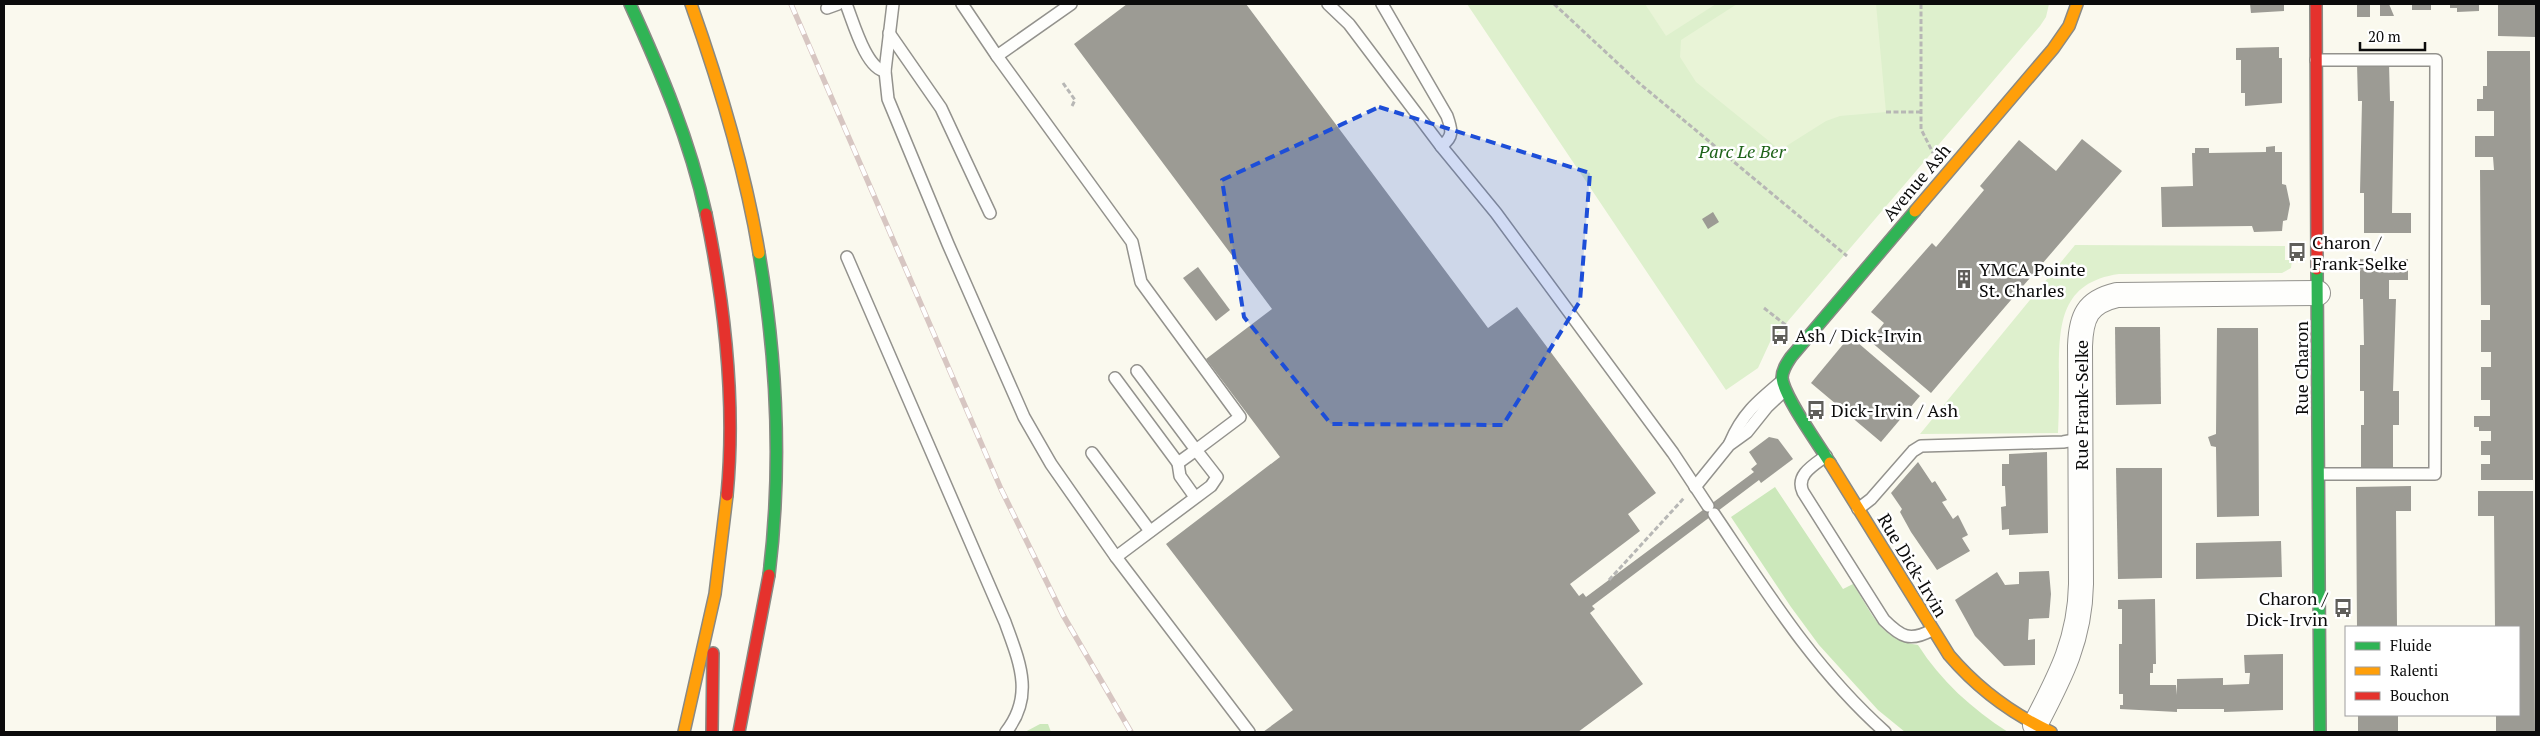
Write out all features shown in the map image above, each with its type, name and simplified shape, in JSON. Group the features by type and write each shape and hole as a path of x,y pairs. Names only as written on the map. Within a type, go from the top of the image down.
{"street":[{"path":"630,4 655,56 685,135 705,207 720,291 729,371 731,439 726,513 716,592 712,732"},
{"path":"691,4 721,89 748,188 764,274 773,351 776,449 772,540 759,633 739,732"},
{"name":"Avenue Ash","path":"1784,386 1783,368 1791,357 2054,48 2069,26 2077,4"},
{"name":"Rue Charon","path":"2316,4 2320,732"},
{"name":"Rue Frank-Selke","path":"2043,729 2078,626 2081,599 2081,325 2088,312 2101,301 2127,295 2318,293"},
{"name":"Rue Dick-Irvin","path":"1784,386 1932,630 1959,667 1986,695 2000,706 2043,729"},
{"path":"684,732 716,592"}],"lane":[{"path":"827,8 838,4"},
{"path":"846,4 868,59 876,68 885,71"},
{"path":"893,4 885,71 888,98 944,235 1024,417 1051,464 1116,557 1248,732"},
{"path":"962,4 997,56 1132,242 1142,282 1240,417 1178,463"},
{"path":"997,56 1071,4"},
{"path":"1328,4 1349,24 1441,146 1496,213 1673,453 1780,611 1816,659 1852,701 1885,732"},
{"path":"1382,4 1447,116 1452,132 1448,141 1441,146"},
{"path":"889,33 941,108 990,213"},
{"path":"2316,60 2436,60 2435,474 2320,474"},
{"path":"847,257 1005,622 1021,666 1022,683 1019,711 1006,732"},
{"path":"1116,557 1211,486 1216,477 1137,371"},
{"path":"1115,378 1178,463 1180,476 1195,497"},
{"path":"1695,487 1729,444 1738,423 1748,412 1784,386"},
{"path":"1858,509 1871,498 1913,451 1921,446 2062,442 2080,439"},
{"path":"1092,453 1150,531"},
{"path":"1826,456 1804,475 1801,485 1803,492 1884,620 1892,629 1907,637 1916,638 1932,630"}],"path":[{"path":"1554,4 1639,83 1848,257"},
{"path":"1921,4 1921,129 1935,155"},
{"path":"1063,83 1074,100 1071,108"},
{"path":"1886,112 1921,112"},
{"path":"1764,308 1787,326"},
{"path":"1609,580 1695,487"}],"highlighted area":[{"path":"1379,107 1590,173 1580,301 1503,425 1331,424 1244,317 1222,180"}],"green space":[{"name":"Parc Le Ber","path":"1467,4 2049,4 2046,17 2040,26 1770,342 1758,368 1726,390"},
{"path":"1645,4 1716,4 1666,36"},
{"path":"1737,4 1876,4 1886,112 1840,116 1826,121 1780,150 1696,82 1680,57 1681,40"},
{"path":"2075,245 2285,246 2285,260 2292,260 2291,268 2282,273 2119,274 2100,279 2085,286 2067,308 2060,338 2058,433 1920,434"},
{"path":"1775,487 1843,589 1853,584 1878,624 1894,637 1918,645 1937,671 1958,693 1982,714 2008,732 1905,732 1878,710 1819,645 1791,607 1731,517"},
{"path":"1040,724 1048,724 1051,732 1025,732"}],"building":[{"path":"1127,4 1246,4 1488,328 1517,307 1656,493 1628,514 1640,531 1570,584 1579,596 1583,593 1586,597 1754,472 1751,469 1757,464 1749,452 1769,437 1778,439 1793,459 1761,483 1759,480 1592,606 1595,609 1590,613 1643,684 1578,732 1263,732 1293,710 1166,544 1280,457 1206,359 1272,309 1074,44"},
{"path":"2250,4 2284,4 2284,11 2251,13"},
{"path":"2357,4 2370,4 2370,17 2357,17"},
{"path":"2380,4 2389,4 2394,16 2380,16"},
{"path":"2412,4 2431,4 2431,10 2412,10"},
{"path":"2450,4 2479,4 2479,11 2457,12 2457,8 2450,8"},
{"path":"2498,4 2536,4 2536,37 2498,36"},
{"path":"2279,47 2279,58 2282,58 2282,103 2245,106 2245,93 2241,93 2241,60 2236,60 2236,48"},
{"path":"2487,51 2530,51 2533,480 2481,480 2481,464 2490,464 2490,455 2481,455 2481,441 2491,441 2491,431 2479,431 2479,427 2474,427 2474,416 2490,416 2490,400 2481,400 2481,367 2491,367 2491,352 2481,352 2481,320 2490,320 2490,305 2481,305 2480,170 2494,170 2493,157 2475,157 2475,136 2494,136 2494,111 2477,111 2477,99 2483,99 2483,86 2487,86"},
{"path":"2389,63 2390,101 2394,101 2392,213 2411,213 2411,233 2364,233 2364,193 2360,193 2362,101 2358,101 2357,64"},
{"name":"YMCA Pointe St. Charles","path":"2082,139 2122,171 1931,393 1870,341 1884,323 1871,312 1932,243 1936,247 1984,190 1980,186 2019,140 2056,171"},
{"path":"2275,146 2275,152 2282,152 2282,184 2286,185 2290,204 2287,220 2283,221 2282,231 2254,232 2252,226 2162,227 2161,187 2193,186 2192,153 2195,153 2195,148 2209,148 2209,153 2266,152 2266,147"},
{"path":"1713,212 1719,222 1708,229 1702,219"},
{"path":"2360,259 2408,259 2408,280 2389,280 2389,299 2396,299 2393,391 2399,391 2399,425 2393,425 2393,468 2361,468 2361,425 2364,425 2364,391 2360,391 2360,345 2364,345 2363,299 2360,299"},
{"path":"1198,267 1230,310 1216,321 1183,278"},
{"path":"2115,327 2160,327 2161,404 2116,405"},
{"path":"2217,328 2258,328 2259,516 2217,517 2216,447 2211,446 2208,437 2216,434"},
{"path":"1850,336 1920,396 1881,442 1811,383"},
{"path":"2047,452 2048,533 2009,535 2009,529 2002,530 2001,507 2006,506 2005,486 2002,486 2002,464 2009,464 2009,454"},
{"path":"1918,462 1932,483 1935,481 1947,500 1942,502 1953,519 1958,515 1968,535 1962,538 1970,551 1937,570 1911,532 1900,512 1902,509 1891,493"},
{"path":"2116,468 2162,468 2162,578 2118,579"},
{"path":"2411,486 2411,511 2396,511 2397,626 2357,626 2356,487"},
{"path":"2478,491 2533,491 2535,732 2496,732 2496,716 2520,716 2520,626 2495,626 2494,516 2478,516"},
{"path":"2281,541 2282,577 2196,579 2196,543"},
{"path":"2049,571 2051,594 2049,618 2029,619 2028,640 2035,639 2035,665 2004,666 1975,636 1955,600 1997,572 2005,585 2019,584 2019,572"},
{"path":"2155,599 2156,664 2153,664 2153,673 2150,673 2150,685 2176,685 2177,695 2177,679 2223,678 2223,685 2249,684 2250,673 2245,673 2244,655 2283,654 2283,710 2224,712 2224,709 2177,709 2177,712 2120,709 2120,705 2123,705 2123,694 2119,694 2119,644 2122,644 2122,609 2118,609 2118,600"},
{"path":"2358,716 2398,716 2398,732 2358,732"}],"railway":[{"path":"791,4 1001,489 1063,615 1131,732"}],"traffic: fast":[{"path":"630,4 674,107 692,160 706,214"},
{"path":"1830,463 1789,397 1782,378 1783,372 1791,357 1915,211"},
{"path":"759,253 770,333 776,414 775,495 769,575"},
{"path":"2317,269 2320,732"}],"traffic: slow":[{"path":"691,4 731,127 747,190 759,253"},
{"path":"1915,211 2053,49 2069,26 2077,4"},
{"path":"1830,463 1949,655 1971,679 1996,699 2022,717 2051,732"},
{"path":"684,732 715,594 727,495"}],"traffic: jam":[{"path":"2316,4 2317,269"},
{"path":"706,214 719,284 727,354 730,424 727,495"},
{"path":"739,732 769,575"},
{"path":"712,732 713,653"}],"place":[{"name":"Charon / Frank-Selke","path":"2297,252"},
{"name":"YMCA Pointe St. Charles","path":"1964,279"},
{"name":"Ash / Dick-Irvin","path":"1780,335"},
{"name":"Dick-Irvin / Ash","path":"1816,410"},
{"name":"Charon / Dick-Irvin","path":"2343,608"}]}
